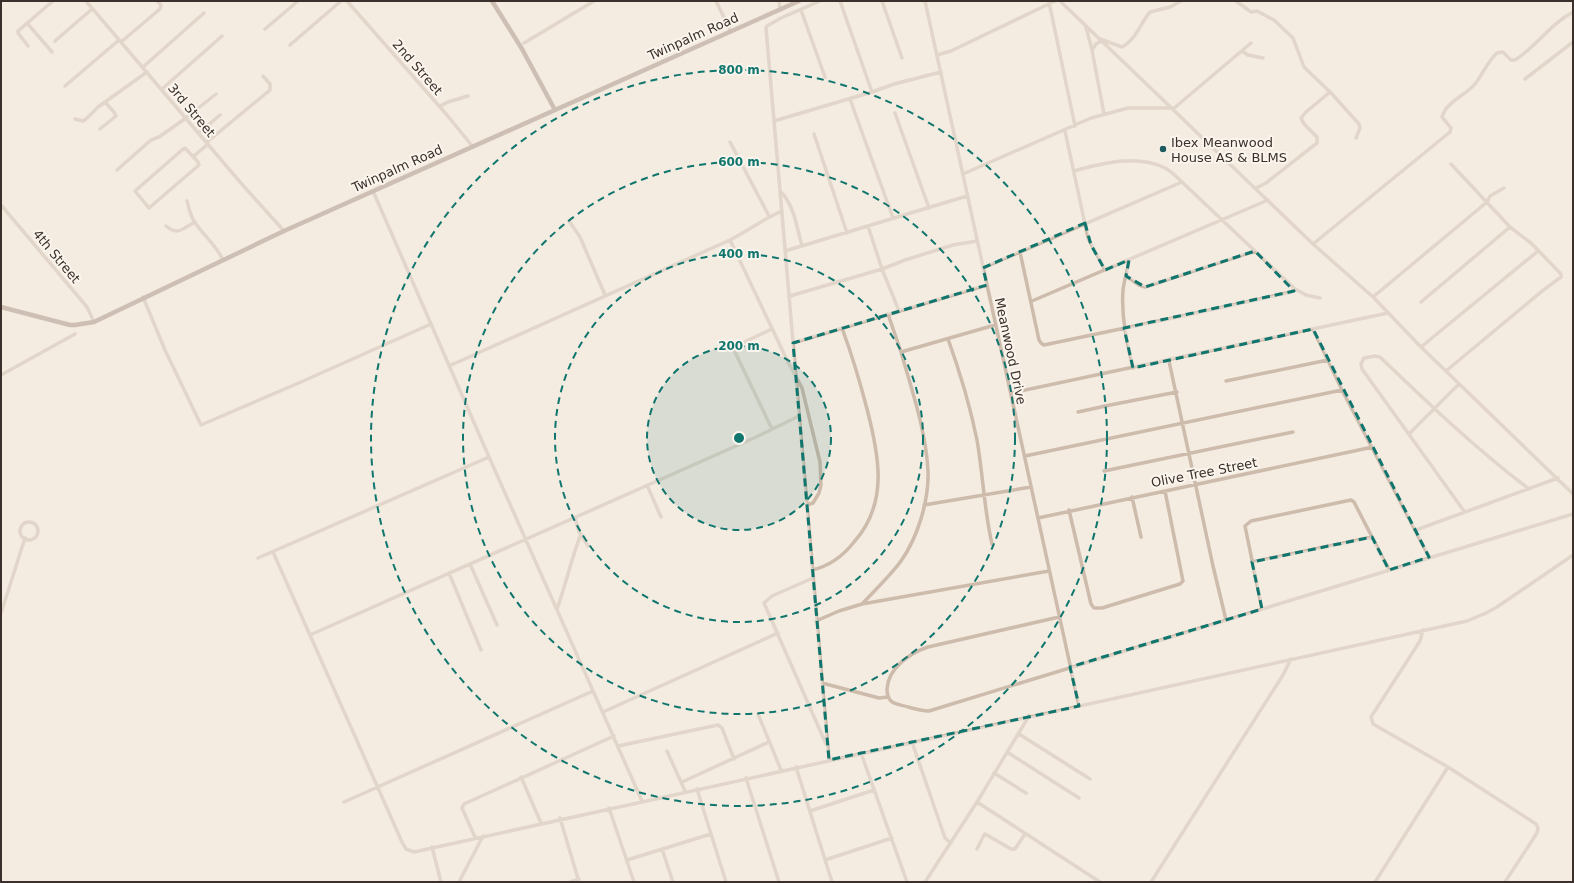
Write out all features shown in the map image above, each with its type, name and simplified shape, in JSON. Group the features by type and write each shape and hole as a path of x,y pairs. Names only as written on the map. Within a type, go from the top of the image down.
{"main road":[{"path":"492,1 522,49 555,110"},
{"name":"Twinpalm Road","path":"1,307 70,325 94,322 143,297 284,231 799,1"}],"street":[{"path":"28,46 18,32 53,1"},
{"name":"3rd Street","path":"86,1 284,231"},
{"path":"65,86 160,9 160,5 157,1"},
{"path":"265,29 298,1"},
{"path":"290,44 341,1"},
{"name":"2nd Street","path":"347,1 440,106 473,147"},
{"path":"524,43 594,1"},
{"path":"716,1 731,32"},
{"path":"779,1 780,10"},
{"path":"820,1 781,18 766,28 829,760"},
{"path":"840,1 872,92"},
{"path":"882,1 902,58"},
{"name":"Meanwood Drive","path":"925,1 1079,706"},
{"path":"937,55 951,51 1048,2 1055,1"},
{"path":"1060,1 1313,244 1373,297 1421,347 1573,494"},
{"path":"1098,38 1122,47 1129,42 1140,29 1150,12 1170,7 1181,1"},
{"path":"1236,1 1251,12 1257,11 1274,20 1293,38 1304,68 1330,92 1359,124 1360,128 1356,138"},
{"path":"1048,2 1075,126"},
{"path":"55,41 92,9"},
{"path":"801,10 825,77"},
{"path":"1313,244 1450,132 1452,129 1442,117 1445,110 1475,84 1497,53 1503,52 1511,60 1516,60 1542,38 1559,20 1573,12"},
{"path":"143,67 204,13"},
{"path":"27,23 52,52"},
{"path":"1086,26 1104,114"},
{"path":"162,89 222,36"},
{"path":"1092,50 1096,44 1101,41"},
{"path":"1526,79 1573,42"},
{"path":"963,174 1104,114 1128,108 1172,108 1251,43"},
{"path":"1242,51 1251,56 1262,58"},
{"path":"75,119 83,121 98,107 147,72"},
{"path":"774,121 850,99 894,84 940,72"},
{"path":"194,156 207,143 270,90 270,84 263,76"},
{"path":"1256,188 1266,184 1317,143 1317,137 1303,124 1301,118 1330,92"},
{"path":"117,170 151,140 159,137 186,118 216,94"},
{"path":"440,106 468,96"},
{"path":"850,99 892,218"},
{"path":"100,129 116,116 105,102"},
{"path":"895,113 929,208"},
{"path":"199,133 220,115"},
{"path":"1065,130 1091,245 1105,270"},
{"path":"814,134 847,232"},
{"path":"730,142 769,216"},
{"path":"184,148 194,156 199,165 151,208 147,207 135,193 136,190 184,148"},
{"path":"1074,171 1105,163 1136,160 1166,168 1295,289 1306,295 1320,298"},
{"path":"1446,371 1541,292 1561,278 1560,272 1510,226 1451,164"},
{"path":"983,268 1182,182"},
{"path":"1373,297 1487,202 1490,196 1504,188"},
{"path":"374,191 489,457 642,800"},
{"path":"780,191 790,204 802,246"},
{"path":"785,251 967,196"},
{"path":"1032,301 1268,200"},
{"path":"186,201 195,222 220,253 223,260"},
{"name":"4th Street","path":"1,205 87,307 94,322"},
{"path":"449,366 730,240 747,232 754,224 769,216 782,212"},
{"path":"569,221 580,237 605,295"},
{"path":"166,226 172,231 177,232 195,222"},
{"path":"868,226 882,269 899,311"},
{"path":"1421,302 1510,226"},
{"path":"730,240 802,388 819,452 821,467 821,485 819,493 815,501 807,505"},
{"path":"790,296 882,269 905,260 952,246 977,241"},
{"path":"1126,276 1138,285 1145,287 1255,251"},
{"path":"1421,347 1538,251"},
{"path":"1020,252 1032,301 1039,340 1042,344 1276,295 1294,291 1295,289"},
{"path":"1130,260 1123,298 1124,328 1133,368"},
{"path":"793,343 987,285"},
{"path":"143,297 201,425 431,324"},
{"path":"1010,393 1169,361 1388,313"},
{"path":"862,604 904,557 918,529 928,480 921,424 901,352 888,314"},
{"path":"901,352 996,325"},
{"path":"812,570 821,568 835,561 847,551 860,536 872,513 877,492 879,472 877,450 856,366 842,328"},
{"path":"772,329 740,344 735,347 734,350 772,429"},
{"path":"1313,329 1342,390 1430,557"},
{"path":"1,374 75,334"},
{"path":"948,339 971,412 977,440 992,544"},
{"path":"1464,511 1362,369 1361,364 1364,358 1375,356 1380,357 1434,408 1529,489"},
{"path":"1226,381 1328,360"},
{"path":"1169,361 1226,620"},
{"path":"1409,434 1459,384"},
{"path":"1025,456 1342,390"},
{"path":"1078,412 1177,392"},
{"path":"310,635 575,518 799,416"},
{"path":"1104,471 1293,432"},
{"name":"Olive Tree Street","path":"1038,518 1069,510 1373,447"},
{"path":"258,558 489,457"},
{"path":"1416,530 1464,511 1558,478"},
{"path":"647,485 662,517"},
{"path":"924,505 1031,486"},
{"path":"1069,510 1091,604 1094,608 1102,608 1183,582 1165,491"},
{"path":"1132,497 1141,537"},
{"path":"1262,609 1246,526 1247,523 1251,521 1348,500 1354,502 1388,570"},
{"path":"1059,617 928,647 915,652 899,664 890,677 888,684 888,697 892,702 897,704 923,711 929,711 1018,684 1070,666 1573,514"},
{"path":"575,518 581,534 588,546"},
{"path":"26,523 34,523 38,528 37,534 32,539 25,538 21,533 22,526 26,523"},
{"path":"557,609 564,591 573,554 581,534"},
{"path":"1252,562 1372,537"},
{"path":"1,613 25,538"},
{"path":"273,552 406,849 414,852 642,800 1467,621 1486,614 1573,555"},
{"path":"470,564 497,625"},
{"path":"816,621 839,611 862,604 1049,571"},
{"path":"449,573 481,650"},
{"path":"813,578 766,600 765,606 828,748"},
{"path":"1423,630 1420,642 1371,717 1374,724 1448,767 1538,826 1537,833 1505,882"},
{"path":"603,712 778,633"},
{"path":"1151,882 1283,675 1291,659"},
{"path":"822,683 879,698 888,697"},
{"path":"344,802 593,691"},
{"path":"758,714 781,770"},
{"path":"925,882 977,802 1029,716"},
{"path":"618,746 718,725 722,728 734,759"},
{"path":"1019,734 1090,779"},
{"path":"476,837 462,808 464,804 614,736"},
{"path":"682,782 770,742"},
{"path":"912,742 945,838 951,843"},
{"path":"667,751 685,791"},
{"path":"1007,752 1079,798"},
{"path":"861,753 907,882"},
{"path":"796,767 832,882"},
{"path":"1375,882 1448,767"},
{"path":"994,774 1026,793"},
{"path":"521,777 541,823"},
{"path":"746,778 779,882"},
{"path":"697,789 726,882"},
{"path":"810,811 874,790"},
{"path":"977,802 1100,882"},
{"path":"609,808 634,882"},
{"path":"560,818 579,881 570,882"},
{"path":"627,860 711,834"},
{"path":"977,849 985,834 1012,849 1015,849 1026,834"},
{"path":"459,882 483,836"},
{"path":"825,860 892,838"},
{"path":"432,847 441,882"},
{"path":"662,849 673,882"}],"highlighted area":[{"path":"1085,223 1091,245 1105,270 1129,260 1126,276 1145,287 1255,251 1294,291 1124,328 1133,368 1313,329 1429,557 1389,570 1372,537 1252,562 1262,609 1070,667 1079,706 829,760 793,343 987,285 983,268"}],"place":[{"name":"Ibex Meanwood House AS & BLMS","path":"1163,149"}]}
